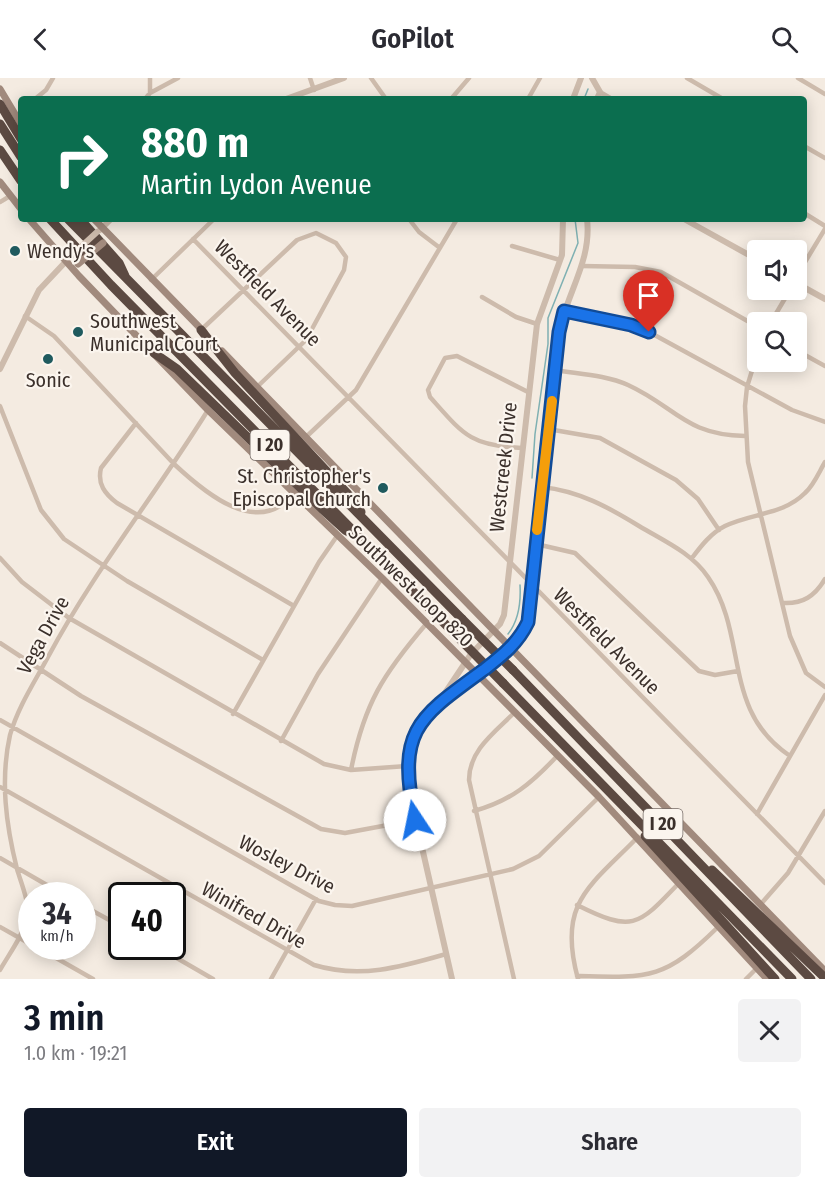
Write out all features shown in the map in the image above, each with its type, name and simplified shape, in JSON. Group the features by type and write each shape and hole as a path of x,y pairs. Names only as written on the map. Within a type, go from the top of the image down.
{"highway":[{"path":"0,104 18,134"},
{"path":"0,124 18,152"},
{"path":"0,150 18,177"},
{"name":"I 20","path":"53,222 96,270 503,682 792,979"},
{"name":"I 20","path":"71,222 513,670 811,979"},
{"path":"83,222 119,263 128,282"},
{"path":"201,330 235,374 358,505 364,520"},
{"path":"154,353 192,383 345,530 363,540"},
{"path":"638,820 645,836 775,979"},
{"path":"700,863 720,875 825,978"}],"main road":[{"path":"0,89 18,112"},
{"path":"0,182 18,205"},
{"name":"Southwest Loop 820","path":"32,222 68,259 79,276 208,410 382,578 599,796 767,979"},
{"name":"Southwest Loop 820","path":"95,222 99,230 124,251 825,971"},
{"path":"79,276 78,264 103,243 124,251"}],"street":[{"path":"39,96 46,90 53,78"},
{"path":"150,78 150,93"},
{"path":"148,96 178,78"},
{"path":"310,78 314,90"},
{"path":"295,96 344,78"},
{"path":"371,78 382,96"},
{"path":"454,96 469,78"},
{"path":"530,96 540,78"},
{"path":"574,96 582,78"},
{"path":"592,78 600,92 607,96"},
{"path":"687,78 718,96"},
{"path":"798,78 825,94"},
{"path":"598,96 600,92"},
{"path":"807,148 825,158"},
{"path":"0,202 10,195"},
{"path":"807,215 825,227 807,258"},
{"path":"0,369 39,290 108,222"},
{"path":"151,280 211,222"},
{"path":"411,222 419,232 440,248"},
{"path":"306,437 349,399 455,222"},
{"name":"Westcreek Drive","path":"452,979 415,820 407,766 419,724 439,701 479,643 493,631 504,615 537,324 560,260 564,241 563,222"},
{"name":"Westcreek Drive","path":"439,701 511,648 528,622 555,370 564,311 582,267 587,222"},
{"path":"689,222 747,254"},
{"path":"201,330 244,288 304,236 322,234 336,243 346,257 344,270 300,347 257,387"},
{"name":"Westfield Avenue","path":"193,239 244,288 531,586 825,884"},
{"path":"512,246 560,260"},
{"path":"582,267 635,267 661,272 747,321"},
{"path":"807,289 825,299"},
{"path":"482,297 516,317 537,324"},
{"path":"564,311 631,325 649,332 747,387 792,410 825,422"},
{"path":"25,316 54,336 174,464 204,490 241,511 253,513 275,509 294,494"},
{"path":"522,448 483,444 469,437 430,397 428,390 439,368 449,356 466,359 528,392"},
{"path":"807,356 825,366"},
{"path":"555,370 626,384 698,428 720,435 745,436"},
{"path":"752,372 747,387 745,436 759,514 790,636 801,664 811,678 825,687"},
{"path":"0,406 45,518 64,539 102,565 263,660"},
{"name":"Vega Drive","path":"20,882 6,820 2,788 6,756 13,728 69,618 102,565 174,464 208,410"},
{"path":"136,423 107,458 99,476 102,488 110,497 294,606"},
{"path":"548,429 600,438 676,480 698,499 719,530"},
{"path":"692,558 719,530 759,514 776,512 802,496 825,462"},
{"path":"542,487 570,491 597,502 692,558 710,579 718,596 753,718 771,744 790,756"},
{"path":"233,714 294,606 337,536"},
{"path":"536,544 575,553 699,671 715,675 738,671"},
{"path":"0,558 22,582 69,618 233,714 324,764 351,770 407,766"},
{"path":"281,741 318,674 382,578"},
{"path":"783,603 795,604 814,595 825,579"},
{"path":"351,770 361,725 374,692 427,623"},
{"path":"0,643 40,672 183,755 321,829 345,833 415,820"},
{"path":"757,814 825,695"},
{"path":"514,979 474,811 469,780 470,764 488,739 515,712"},
{"name":"Wosley Drive","path":"0,720 316,899 335,905 352,906 491,876 539,856 599,796"},
{"path":"474,811 497,805 522,791 558,755"},
{"name":"Winifred Drive","path":"2,788 287,951 330,971 362,974 382,972 446,954"},
{"path":"760,905 788,873 825,811"},
{"path":"638,837 592,885 577,905 569,935 578,978 639,979 661,973 692,954 718,927"},
{"path":"0,858 42,882"},
{"path":"577,905 608,921 624,923 649,913 680,883"},
{"path":"271,979 316,899"},
{"path":"0,927 18,937"},
{"name":"Vega Drive","path":"0,970 18,940"},
{"path":"58,960 93,979"},
{"path":"180,960 213,979"},
{"path":"746,979 757,968"}],"waterway":[{"path":"585,96 588,89"},
{"path":"532,478 535,434 548,344 548,318 578,243 575,222"},
{"path":"508,634 515,623 518,611 520,585"}],"slow traffic":[{"path":"537,530 552,401"}],"place":[{"name":"Wendy's","path":"15,251"},
{"name":"Southwest Municipal Court","path":"78,332"},
{"name":"Sonic","path":"48,359"},
{"name":"St. Christopher's Episcopal Church","path":"383,488"}],"route":[{"path":"415,820 408,786 407,766 411,745 419,724 439,701 511,648 523,633 528,622 559,332 564,311 631,325 649,332"}]}
